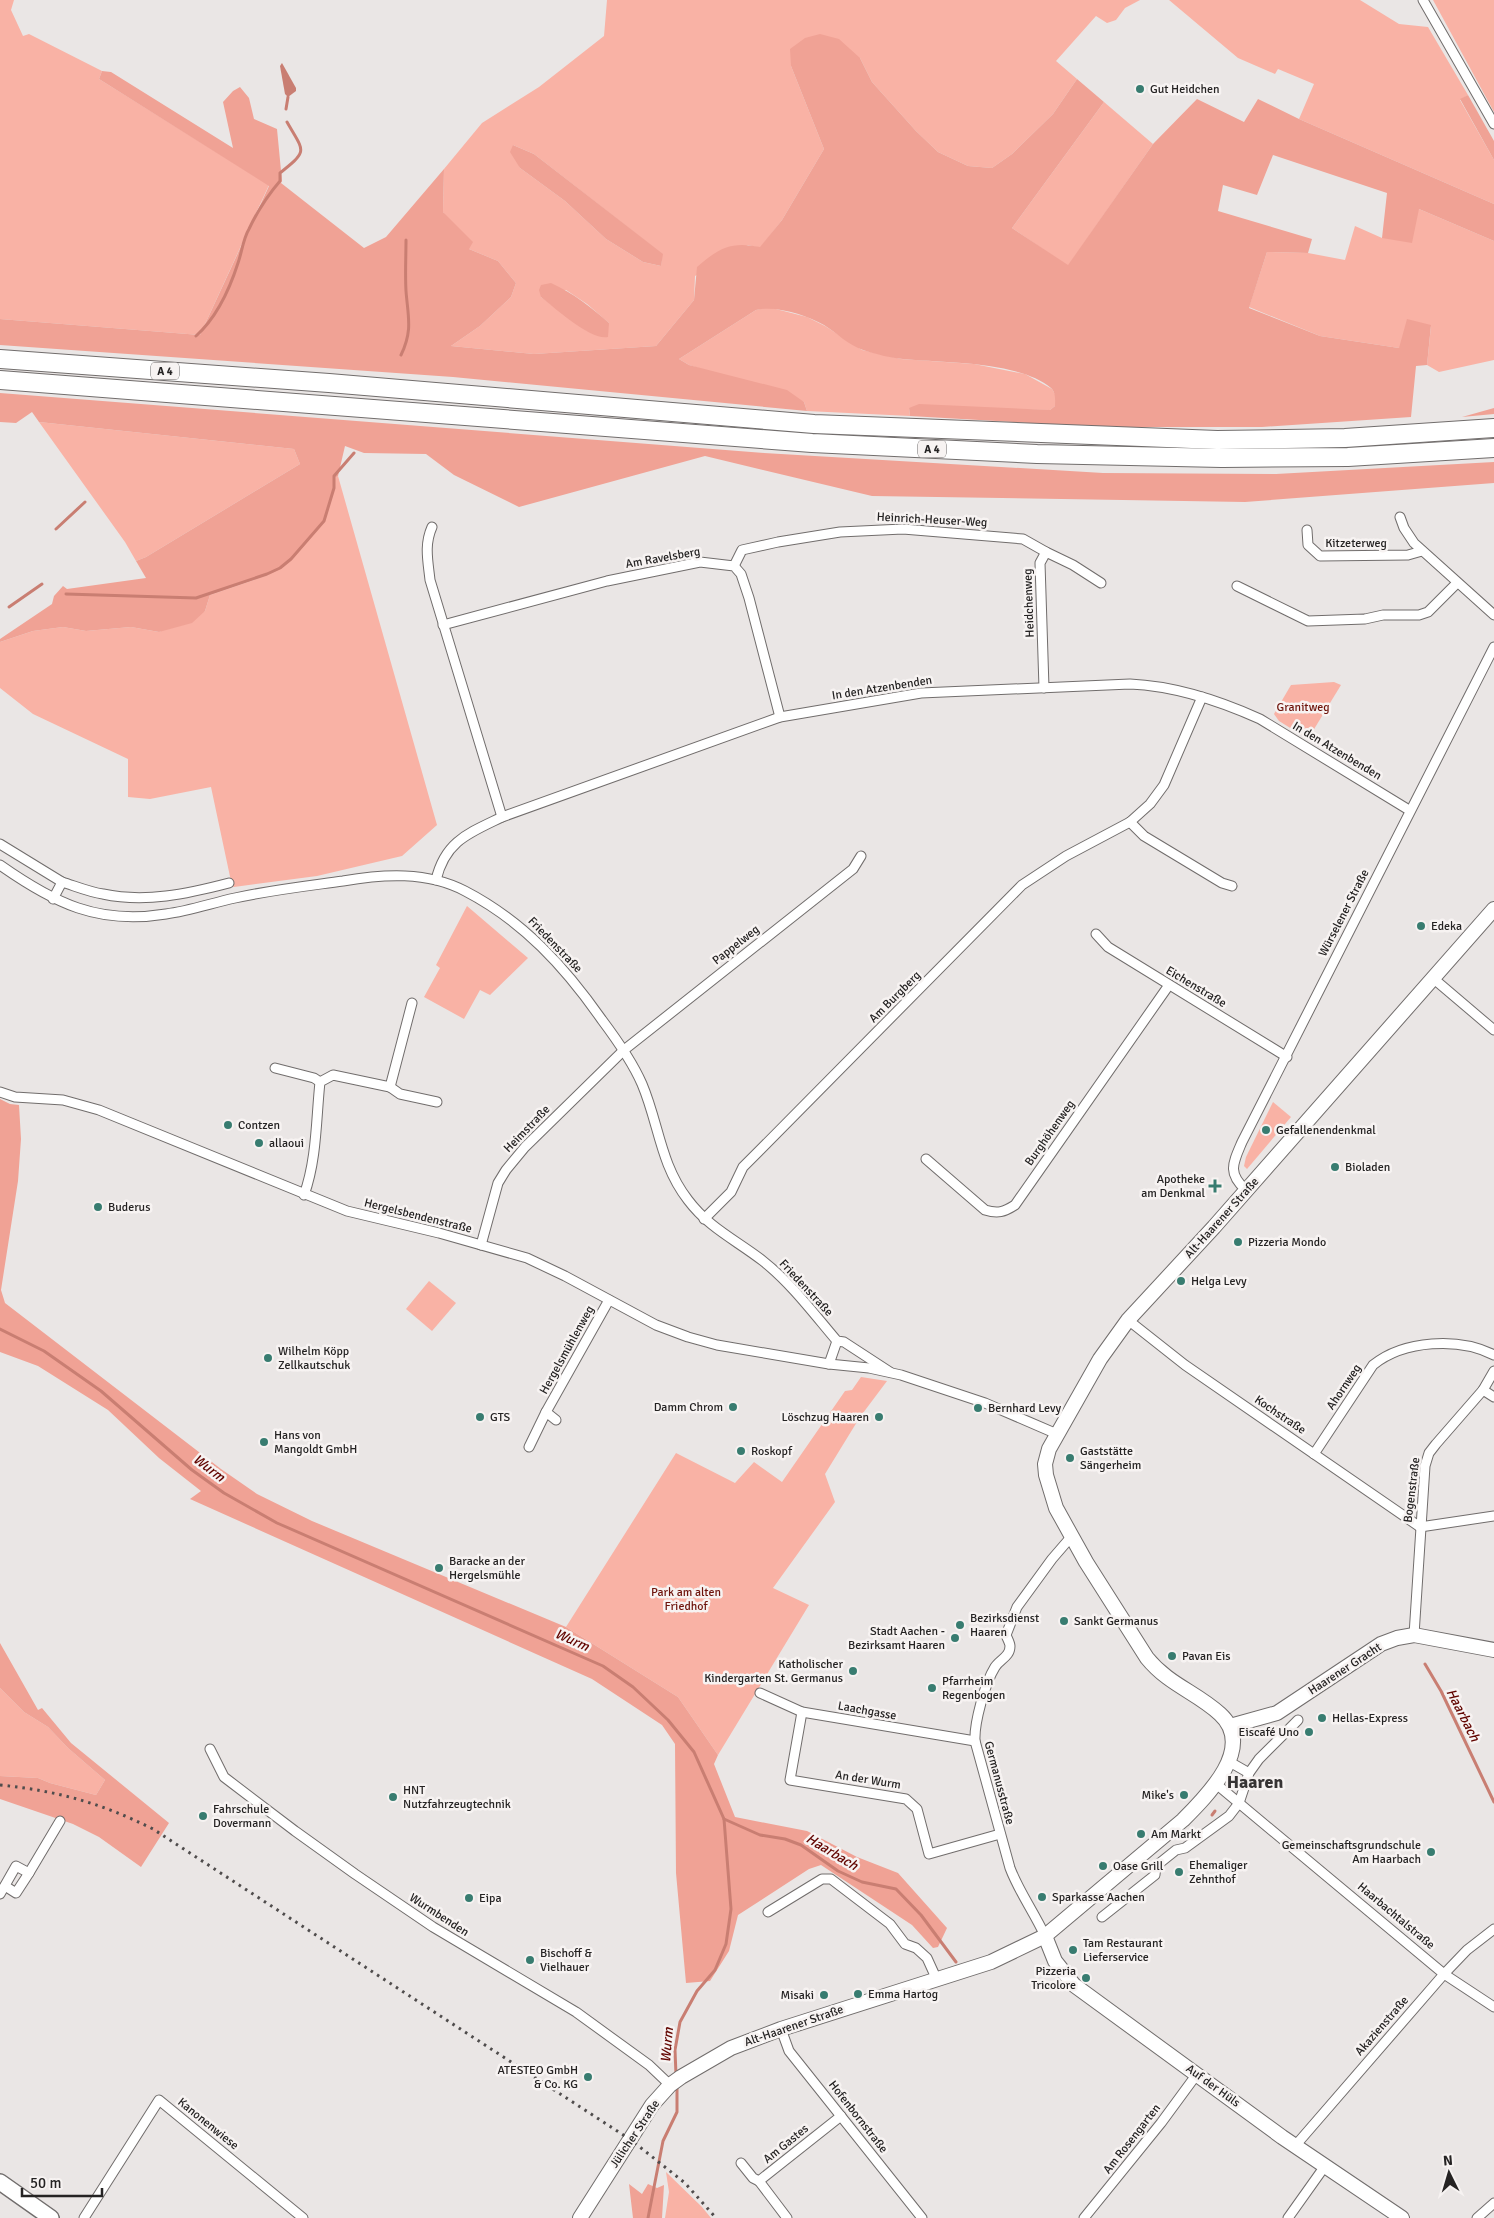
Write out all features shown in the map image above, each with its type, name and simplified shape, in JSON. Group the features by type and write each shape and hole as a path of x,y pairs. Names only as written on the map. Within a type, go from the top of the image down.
{"highway":[{"name":"A 4","path":"0,359 329,383 814,424 1217,440 1345,438 1494,428"},
{"name":"A 4","path":"0,380 812,443 1037,454 1222,458 1348,457 1494,448"}],"main road":[{"name":"Alt-Haarener Straße","path":"704,2062 731,2048 781,2029 991,1962 1045,1936 1164,1836 1203,1799 1215,1783 1228,1761 1234,1745 1230,1726 1220,1714 1158,1672 1146,1658 1071,1537 1056,1508 1046,1475 1047,1454 1100,1359 1128,1320 1434,979 1494,909"},
{"name":"Haarener Gracht","path":"1230,1726 1277,1713 1381,1644 1397,1638 1414,1636 1494,1650"},
{"name":"Auf der Hüls","path":"1045,1936 1055,1962 1074,1985 1295,2146 1402,2218"},
{"name":"Jülicher Straße","path":"580,2218 652,2105 676,2081 704,2062"},
{"path":"0,2182 52,2218"}],"street":[{"path":"1423,0 1494,124"},
{"name":"Kitzeterweg","path":"1400,516 1404,528 1422,551 1494,615"},
{"path":"432,527 427,538 430,580 502,817"},
{"name":"Heinrich-Heuser-Weg","path":"734,566 742,550 840,532 871,530 903,529 1023,538 1046,552"},
{"name":"Kitzeterweg","path":"1307,530 1308,545 1320,556 1408,555 1422,551"},
{"path":"1046,552 1073,565 1101,583"},
{"name":"Heidchenweg","path":"1044,688 1040,563 1046,552"},
{"name":"Am Ravelsberg","path":"443,625 607,581 700,562 734,566"},
{"path":"734,566 741,574 749,598 780,717"},
{"path":"1237,586 1308,621 1366,619 1383,614 1419,616 1428,612 1458,584"},
{"name":"Würselener Straße","path":"1246,1190 1234,1176 1234,1162 1242,1142 1287,1057 1409,810 1494,649"},
{"name":"In den Atzenbenden","path":"436,880 438,868 448,849 465,834 502,817 780,717 922,693 1130,684 1153,685 1202,697 1233,707 1260,719 1409,810"},
{"name":"Am Burgberg","path":"704,1219 731,1192 748,1162 1022,885 1066,856 1130,822 1150,804 1164,785 1202,697"},
{"path":"1130,822 1144,836 1222,883 1232,886"},
{"path":"0,844 62,882 102,894 136,898 173,896 228,883"},
{"name":"Pappelweg","path":"624,1050 853,869 861,856"},
{"name":"Friedenstraße","path":"0,865 53,899 82,910 141,918 169,914 262,892 369,876 390,875 436,880 464,890 517,924 540,944 566,971 624,1050 642,1085 670,1174 704,1219 763,1261 784,1280 837,1341 844,1342 890,1372"},
{"path":"53,899 62,882"},
{"name":"Eichenstraße","path":"1096,934 1108,947 1287,1057"},
{"path":"1434,979 1494,1030"},
{"name":"Burghöhenweg","path":"926,1159 985,1210 994,1213 1004,1212 1015,1205 1170,986"},
{"path":"390,1087 412,1003"},
{"name":"Heimstraße","path":"481,1245 493,1197 506,1170 525,1147 624,1050"},
{"path":"275,1068 314,1078 320,1082"},
{"path":"320,1082 333,1075 390,1087 400,1094 438,1102"},
{"path":"304,1195 310,1179 320,1082"},
{"name":"Hergelsbendenstraße","path":"0,1092 15,1097 63,1100 99,1110 347,1211 527,1258 656,1325 688,1337 717,1345 829,1364"},
{"name":"Hergelsmühlenweg","path":"529,1447 546,1412 609,1300"},
{"name":"Kochstraße","path":"1128,1320 1185,1365 1420,1527"},
{"path":"829,1364 837,1341"},
{"name":"Ahornweg","path":"1314,1454 1373,1365 1382,1358 1393,1353 1424,1345 1456,1344 1483,1349 1494,1355"},
{"name":"Friedenstraße","path":"829,1364 861,1366 890,1372 985,1404 1057,1434"},
{"name":"Bogenstraße","path":"1414,1636 1425,1466 1429,1453 1483,1390 1494,1371"},
{"path":"1483,1390 1494,1397"},
{"name":"Hergelsmühlenweg","path":"546,1412 556,1420"},
{"path":"1420,1527 1494,1516"},
{"name":"Germanusstraße","path":"1045,1936 1036,1916 1017,1885 1000,1834 975,1741 974,1729 977,1714 995,1666 1006,1658 1010,1646 1006,1635 1017,1607 1052,1559 1071,1537"},
{"name":"Laachgasse","path":"760,1693 802,1712 975,1741"},
{"name":"An der Wurm","path":"802,1712 790,1780 906,1799 917,1809 929,1854 1000,1834"},
{"path":"1102,1917 1155,1875 1156,1866 1176,1850 1185,1848 1230,1816 1239,1803 1249,1773 1272,1744 1298,1720"},
{"name":"Wurmbenden","path":"210,1749 224,1777 354,1874 440,1931 576,2012 649,2065 676,2081"},
{"path":"1228,1761 1249,1773"},
{"name":"Haarbachtalstraße","path":"1215,1783 1444,1974 1494,2007"},
{"path":"28,1873 16,1866 2,1890 16,1893 60,1821"},
{"path":"1164,1836 1176,1850"},
{"path":"1144,1853 1156,1866"},
{"path":"768,1912 822,1878 831,1879 890,1924 905,1944 916,1948 927,1958 937,1980"},
{"name":"Akazienstraße","path":"1295,2146 1444,1974 1467,1950 1494,1929"},
{"name":"Hofenbornstraße","path":"781,2029 789,2051 922,2218"},
{"name":"Am Rosengarten","path":"1084,2218 1161,2123 1197,2074"},
{"name":"Kanonenwiese","path":"84,2218 158,2100 303,2218"},
{"name":"Am Gastes","path":"787,2218 759,2182 841,2116"},
{"path":"741,2163 753,2178 759,2182"},
{"path":"1288,2218 1325,2166"},
{"path":"1477,2218 1494,2203"}],"green space":[{"path":"0,0 14,0 11,10 23,36 29,34 102,71 99,79 269,185 200,335 0,319"},
{"path":"607,0 1140,0 1125,8 1116,20 1107,23 1096,16 1056,61 1077,79 1053,114 1012,154 992,168 968,166 938,152 916,131 872,82 860,58 791,66 824,149 782,220 760,248 748,245 695,276 694,300 656,346 534,354 451,346 480,326 511,297 516,283 498,261 469,249 443,212 444,169 482,123 539,87 604,36","holes":["513,145 534,154 662,254 661,266 643,262 606,239 565,201 520,168","566,290 587,304 609,323 587,331 541,297"]},
{"path":"1169,0 1360,0 1399,24 1428,27 1468,95 1460,100 1494,160 1494,204 1299,119 1314,84 1278,69 1275,74 1238,58"},
{"path":"1433,0 1494,0 1494,112"},
{"path":"1104,102 1153,144 1068,266 1012,228"},
{"path":"1419,209 1494,241 1494,360 1439,372 1427,365 1431,326 1399,348 1320,336 1249,307 1267,252 1308,253 1345,260 1355,226 1382,238"},
{"path":"768,307 807,317 825,326 862,350 901,359 974,364 1025,374 1052,389 1056,396 1055,406 1050,410 909,408 910,416 807,411 804,402 689,365 679,359 756,310"},
{"path":"39,422 294,449 300,464 146,557 136,561 125,542"},
{"path":"338,476 437,825 402,856 317,876 234,887 232,886 211,787 150,799 128,797 128,759 33,714 0,688 0,642 33,631 63,627 86,631 131,627 159,632 205,611 210,595 268,575 335,488 335,478"},
{"name":"Granitweg","path":"1334,682 1341,685 1308,739 1279,721 1274,714 1291,685"},
{"path":"467,906 528,958 490,995 480,990 464,1019 424,997 440,968 436,965"},
{"path":"1273,1102 1291,1117 1247,1169 1244,1166 1246,1157"},
{"path":"429,1281 456,1303 432,1331 406,1309"},
{"name":"Park am alten Friedhof","path":"861,1377 887,1381 860,1417 825,1474 835,1502 773,1588 809,1605 718,1755 678,1697 566,1627 676,1453 735,1483 754,1462 782,1482 845,1391 852,1390"},
{"path":"0,1688 24,1712 48,1727 68,1748 105,1780 96,1795 38,1778 0,1776"},
{"path":"666,2172 711,2218 665,2218 669,2192"}],"shaded area":[{"path":"820,34 839,39 860,58 872,82 916,131 938,152 968,166 992,168 1012,154 1053,114 1077,79 1104,102 1012,228 1068,265 1153,144 1197,99 1244,122 1258,99 1299,119 1494,204 1494,241 1419,209 1412,243 1382,238 1387,193 1273,155 1257,195 1223,185 1218,211 1312,239 1308,253 1267,252 1249,308 1320,336 1399,348 1407,319 1431,325 1427,365 1416,366 1411,417 1262,427 1100,427 910,416 909,408 919,404 1050,410 1055,406 1055,396 1051,388 1037,379 1001,368 883,356 852,345 817,321 791,312 773,309 756,310 679,359 689,365 787,390 804,402 807,411 453,377 0,345 0,319 200,335 269,186 99,79 102,71 111,72 233,148 223,102 233,91 240,87 249,98 254,119 277,129 281,183 364,248 386,237 444,169 443,212 473,242 469,249 498,261 516,283 511,297 480,326 451,346 534,354 656,346 694,300 697,267 712,255 726,248 741,245 760,247 782,220 824,149 791,66 790,49 805,38"},
{"path":"282,63 296,88 296,91 288,97 285,94 280,66"},
{"path":"1468,95 1494,141 1494,160 1460,99"},
{"path":"513,145 534,154 663,254 661,266 643,262 606,239 565,201 520,168 510,152"},
{"path":"551,283 567,291 609,323 608,337 601,337 583,329 541,297 539,290 541,285"},
{"path":"0,393 764,453 1103,473 1276,474 1494,462 1494,483 1245,502 872,496 705,456 519,507 454,475 426,454 364,453 345,446 325,521 292,560 268,575 210,595 205,611 192,623 159,632 131,627 86,631 63,627 33,631 0,642 0,639 52,604 54,596 63,586 67,589 146,578 136,561 146,557 300,464 294,449 39,422 32,412 16,423 0,422"},
{"path":"1494,408 1494,414 1462,417"},
{"path":"0,1099 10,1104 19,1105 21,1139 18,1181 1,1290 5,1303 221,1469 257,1494 312,1521 566,1627 678,1697 718,1755 714,1764 735,1817 807,1831 857,1857 898,1873 947,1928 938,1947 933,1948 912,1925 821,1865 809,1869 738,1915 729,1951 710,1981 686,1983 676,1873 675,1744 662,1725 592,1679 190,1499 201,1491 159,1458 108,1410 38,1366 0,1352"},
{"path":"0,1643 38,1710 42,1708 71,1743 169,1823 141,1867 99,1837 73,1824 0,1799 0,1776 38,1778 96,1795 105,1780 68,1748 48,1727 24,1712 0,1688"},
{"path":"629,2184 642,2194 648,2184 657,2188 664,2185 662,2218 633,2218"}],"waterway":[{"path":"286,109 288,97"},
{"path":"196,336 210,321 222,302 235,273 247,233 263,204 280,181 280,173 296,160 299,155 300,145 287,122"},
{"path":"401,355 405,346 409,323 406,285 406,240"},
{"path":"66,594 196,598 280,568 291,559 324,521 334,488 334,476 354,453"},
{"path":"56,529 85,502"},
{"path":"9,607 42,584"},
{"name":"Wurm","path":"0,1329 44,1351 101,1391 192,1470 224,1493 277,1523 603,1666 633,1687 668,1720 694,1752 724,1819 731,1909 726,1944 715,1970 697,1991 680,2022 675,2050 676,2075"},
{"name":"Haarbach","path":"1425,1664 1441,1691 1494,1802"},
{"name":"Haarbach","path":"1212,1815 1215,1811"},
{"name":"Haarbach","path":"724,1819 760,1835 785,1839 801,1845 838,1871 862,1882 896,1889 921,1915 956,1962"},
{"name":"Wurm","path":"648,2218 663,2141 677,2112 677,2086"}],"railway":[{"path":"0,1785 41,1791 97,1805 153,1829 631,2140 685,2183 716,2218"}],"place":[{"name":"Gut Heidchen","path":"1140,89"},
{"name":"Edeka","path":"1421,926"},
{"name":"Contzen","path":"228,1125"},
{"name":"Gefallenendenkmal","path":"1266,1130"},
{"name":"allaoui","path":"259,1143"},
{"name":"Bioladen","path":"1335,1167"},
{"name":"Apotheke am Denkmal","path":"1215,1186"},
{"name":"Buderus","path":"98,1207"},
{"name":"Pizzeria Mondo","path":"1238,1242"},
{"name":"Helga Levy","path":"1181,1281"},
{"name":"Wilhelm Köpp Zellkautschuk","path":"268,1358"},
{"name":"Damm Chrom","path":"733,1407"},
{"name":"Bernhard Levy","path":"978,1408"},
{"name":"GTS","path":"480,1417"},
{"name":"Löschzug Haaren","path":"879,1417"},
{"name":"Hans von Mangoldt GmbH","path":"264,1442"},
{"name":"Roskopf","path":"741,1451"},
{"name":"Gaststätte Sängerheim","path":"1070,1458"},
{"name":"Baracke an der Hergelsmühle","path":"439,1568"},
{"name":"Sankt Germanus","path":"1064,1621"},
{"name":"Bezirksdienst Haaren","path":"960,1625"},
{"name":"Stadt Aachen - Bezirksamt Haaren","path":"955,1638"},
{"name":"Pavan Eis","path":"1172,1656"},
{"name":"Katholischer Kindergarten St. Germanus","path":"853,1671"},
{"name":"Pfarrheim Regenbogen","path":"932,1688"},
{"name":"Hellas-Express","path":"1322,1718"},
{"name":"Eiscafé Uno","path":"1309,1732"},
{"name":"Mike's","path":"1184,1795"},
{"name":"HNT Nutzfahrzeugtechnik","path":"393,1797"},
{"name":"Fahrschule Dovermann","path":"203,1816"},
{"name":"Am Markt","path":"1141,1834"},
{"name":"Gemeinschaftsgrundschule Am Haarbach","path":"1431,1852"},
{"name":"Oase Grill","path":"1103,1866"},
{"name":"Ehemaliger Zehnthof","path":"1179,1872"},
{"name":"Sparkasse Aachen","path":"1042,1897"},
{"name":"Eipa","path":"469,1898"},
{"name":"Tam Restaurant Lieferservice","path":"1073,1950"},
{"name":"Bischoff & Vielhauer","path":"530,1960"},
{"name":"Pizzeria Tricolore","path":"1086,1978"},
{"name":"Emma Hartog","path":"858,1994"},
{"name":"Misaki","path":"824,1995"},
{"name":"ATESTEO GmbH & Co. KG","path":"588,2077"}],"district":[{"name":"Haaren","path":"1255,1782"}]}
